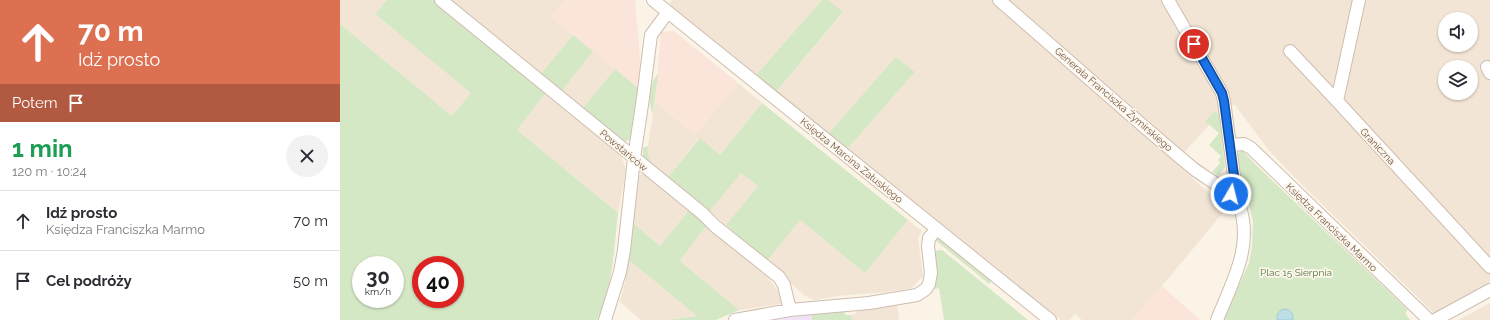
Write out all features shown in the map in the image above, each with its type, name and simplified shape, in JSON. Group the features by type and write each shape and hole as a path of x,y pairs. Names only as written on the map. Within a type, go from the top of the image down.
{"street":[{"name":"Powstańców","path":"441,0 702,213 714,226 779,277 784,285 790,310"},
{"name":"Generała Franciszka Żymirskiego","path":"999,0 1194,169 1231,194"},
{"path":"1168,0 1222,93 1225,105 1235,183 1231,194 1238,203 1243,220 1245,243 1242,256 1217,320"},
{"path":"1337,101 1359,0"},
{"name":"Księdza Marcina Załuskiego","path":"656,1 1050,320"},
{"path":"605,320 620,272 624,250 634,158 651,35 668,12"},
{"name":"Graniczna","path":"1290,51 1490,266"},
{"name":"Księdza Franciszka Marmo","path":"1230,145 1244,144 1251,148 1429,320"},
{"path":"735,320 790,310 869,303 916,295 926,289 929,284 931,273 928,242 929,238 937,229"},
{"path":"1435,320 1490,290"}],"shaded area":[{"path":"340,0 387,0 375,14 472,93 452,116 340,24"},
{"path":"448,0 565,0 551,17 573,35 540,75"},
{"path":"565,0 635,0 640,58 638,88 551,17"},
{"path":"672,0 822,0 756,75 669,4"},
{"path":"828,0 1490,0 1490,292 1441,320 1290,173 1268,149 1235,105 1225,105 1219,115 1175,162 1226,209 1132,320 1082,320 1075,314 1069,320 1061,320 848,148 914,73 897,57 829,133 776,92 843,13"},
{"path":"674,31 738,83 695,135 655,101 661,32"},
{"path":"593,51 615,69 582,109 561,92"},
{"path":"738,83 762,103 720,155 699,138 668,177 652,164 647,153 655,101 695,135"},
{"path":"545,94 620,154 626,169 618,213 517,130"},
{"path":"741,172 758,186 726,225 710,211"},
{"path":"643,173 690,209 660,246 633,223 639,175"},
{"path":"800,220 865,273 908,220 922,231 918,238 923,276 912,288 888,292 837,296 815,300 805,296 767,261"},
{"path":"706,226 767,276 783,298 781,304 739,310 680,261"},
{"path":"630,261 697,316 667,320 641,320 620,302"},
{"path":"1162,286 1200,320 1132,320"},
{"path":"1490,303 1490,320 1458,320 1470,314"},
{"path":"897,304 899,320 852,320 851,315 856,314 858,310"},
{"path":"812,314 812,320 773,320"}],"green space":[{"path":"387,0 434,0 545,89 545,94 517,130 618,213 610,282 597,320 340,320 340,24 452,116 471,93 375,14"},
{"path":"822,0 828,0 843,12 776,92 756,75"},
{"path":"573,35 593,51 561,92 540,75"},
{"path":"896,57 915,72 848,148 829,133"},
{"path":"615,69 638,88 632,136 629,140 623,141 582,109"},
{"path":"658,74 653,113 650,105 650,93 655,77"},
{"path":"762,103 908,220 865,273 800,220 767,261 726,225 758,186 741,173 710,211 700,206 643,157 643,148 648,146 649,156 653,164 668,177 700,138 720,155"},
{"path":"1214,112 1218,113 1219,115 1225,167 1218,176 1212,172 1220,163 1218,160 1221,156 1209,145 1219,133 1205,121"},
{"name":"Plac 15 Sierpnia","path":"1240,151 1243,151 1408,310 1405,313 1410,320 1223,320 1249,263 1252,247 1253,221 1242,181 1238,154"},
{"path":"690,209 702,219 706,226 680,261 739,310 716,320 667,320 697,316 630,261 626,279 624,277 633,223 660,246"},
{"path":"938,237 993,279 989,284 934,239"},
{"path":"942,250 1028,320 944,320 939,288 931,290 935,283 935,251"},
{"path":"843,311 846,315 851,315 852,320 812,320 812,314"}],"water":[{"path":"1285,309 1292,313 1293,320 1277,320 1278,313"}],"route":[{"path":"1194,44 1222,93 1224,101 1235,183 1231,194"}]}
